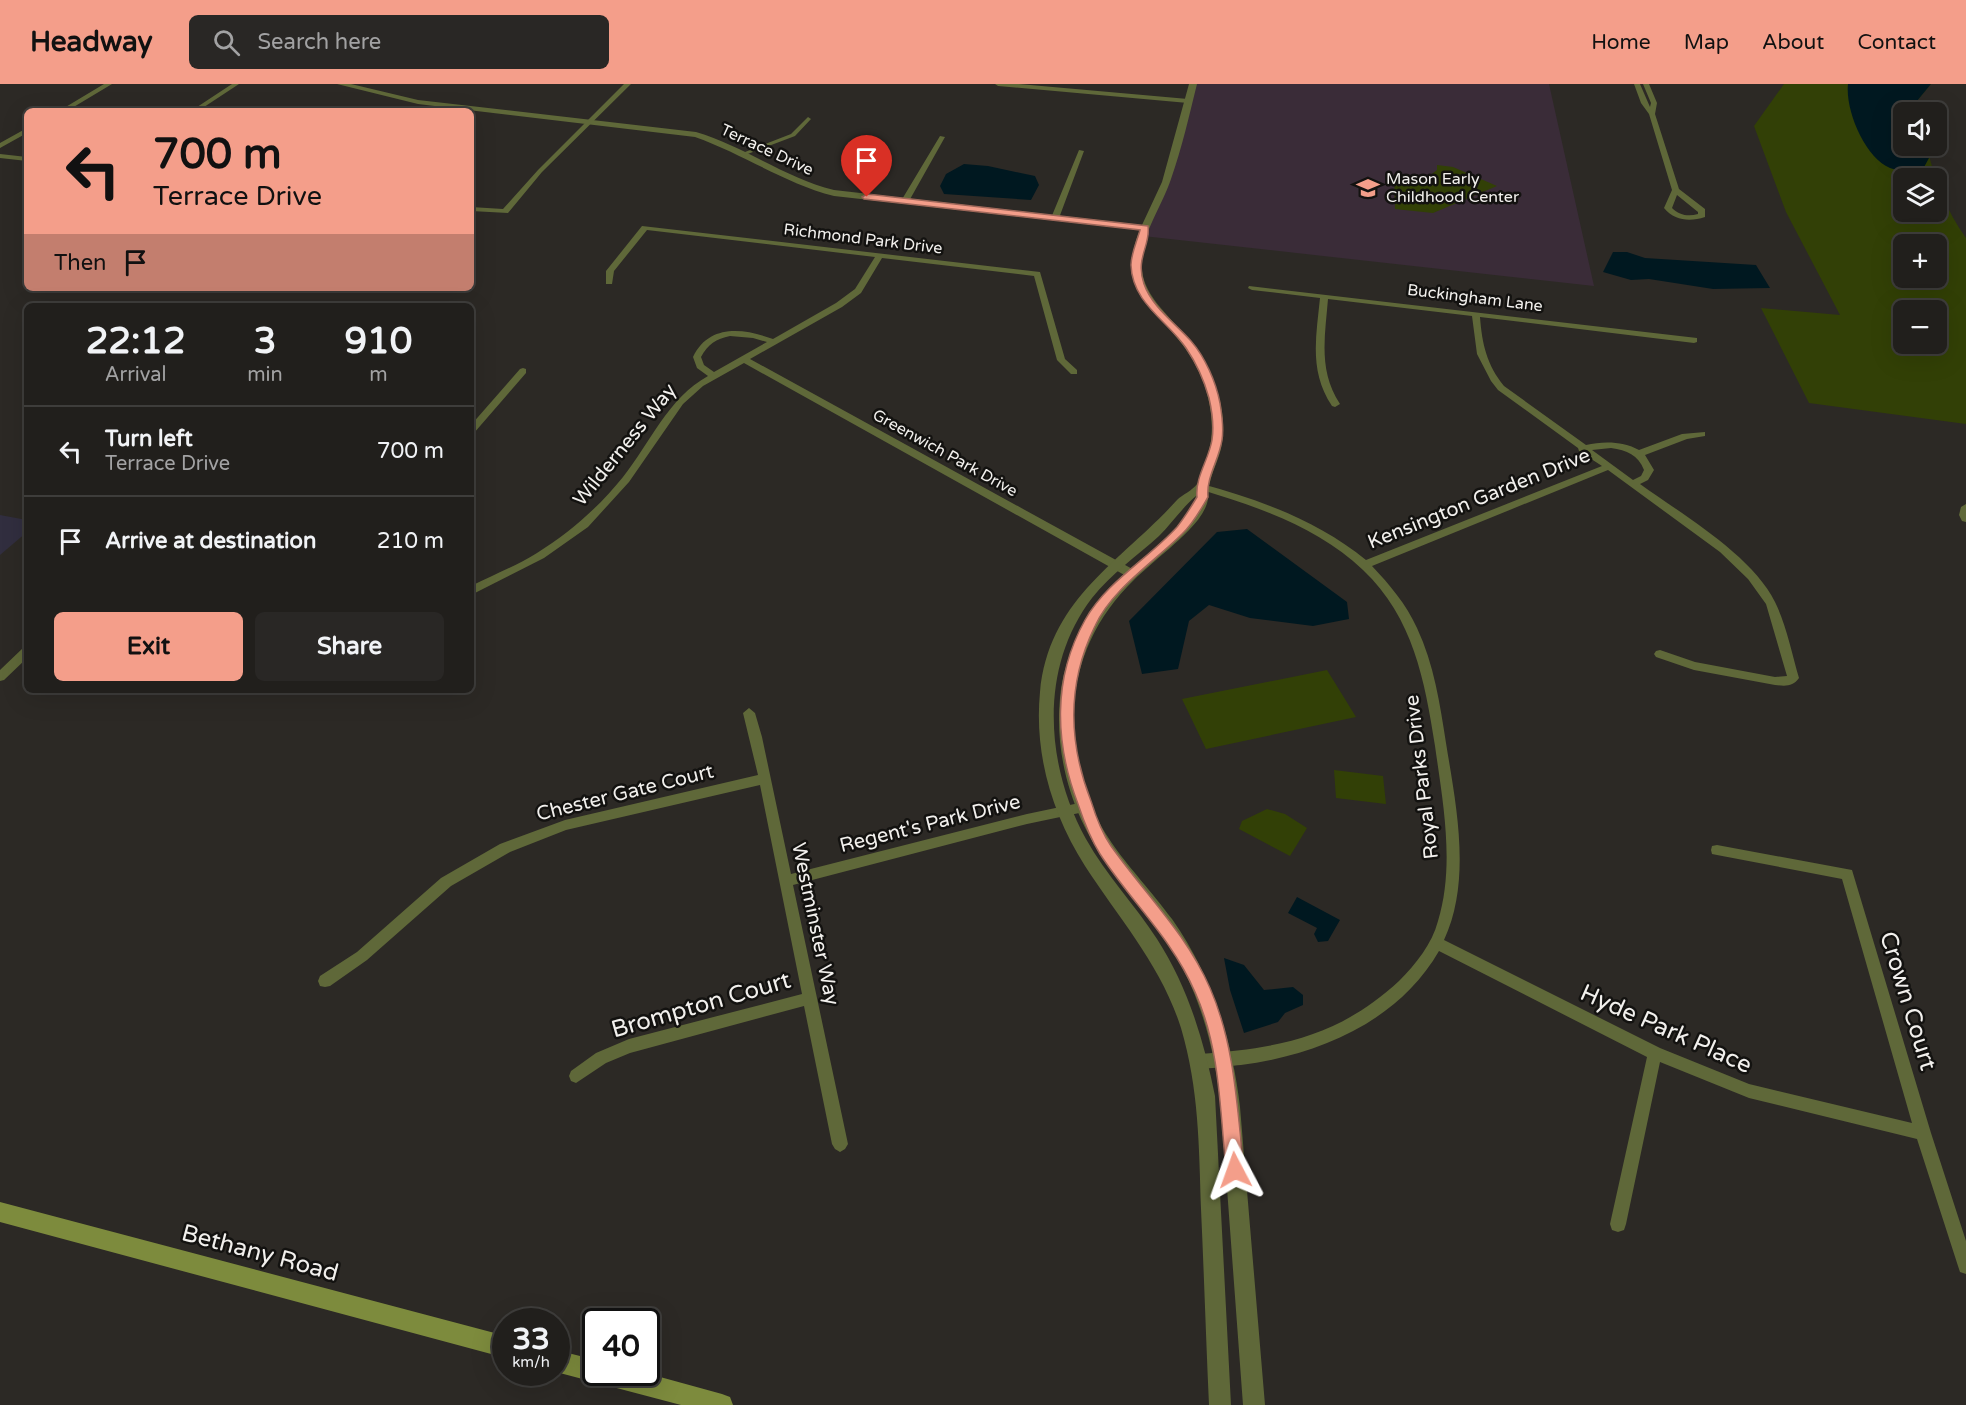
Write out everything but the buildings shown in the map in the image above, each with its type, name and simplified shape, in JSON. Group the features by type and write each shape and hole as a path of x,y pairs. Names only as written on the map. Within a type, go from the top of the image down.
{"main road":[{"name":"Bethany Road","path":"0,1212 492,1343"},
{"path":"652,1386 722,1405"}],"street":[{"path":"67,108 109,84"},
{"path":"199,108 236,84"},
{"name":"Terrace Drive","path":"341,84 418,102 470,108"},
{"path":"474,209 505,211 540,171 628,84"},
{"path":"998,84 1188,101"},
{"path":"1193,84 1166,183 1145,228 1136,267 1140,284 1149,302 1189,345 1205,372 1215,400 1217,440 1202,487 1203,497 1190,519 1103,602 1090,622 1073,664 1067,696 1066,722 1074,775 1084,807 1106,850 1165,924 1185,956 1209,1009 1223,1060 1231,1123 1254,1405"},
{"path":"1637,84 1644,103 1652,114 1676,190 1702,211 1702,215 1686,218 1671,212 1668,208 1676,190"},
{"path":"1646,84 1654,103 1652,114"},
{"name":"Terrace Drive","path":"474,108 696,135 723,144 792,181 818,190 1145,228"},
{"path":"743,154 793,135 808,119"},
{"path":"0,146 24,132"},
{"path":"905,201 942,137"},
{"path":"1055,218 1081,151"},
{"path":"0,156 24,159"},
{"name":"Richmond Park Drive","path":"609,282 610,271 645,228 1036,274 1061,360 1074,372"},
{"name":"Wilderness Way","path":"474,587 540,556 584,525 621,486 680,402 714,376 839,305 858,291 880,256"},
{"name":"Buckingham Lane","path":"1252,288 1694,340"},
{"path":"1324,296 1322,380 1325,390 1335,404"},
{"path":"1476,314 1479,355 1492,379 1517,402 1724,550 1752,576 1771,604 1792,678 1787,682 1775,681 1694,666 1660,654"},
{"path":"714,376 700,366 697,357 702,347 712,339 728,334 745,333 774,342"},
{"name":"Greenwich Park Drive","path":"744,359 1132,574"},
{"path":"474,427 523,370"},
{"path":"1638,454 1685,436 1702,434"},
{"path":"1582,449 1609,444 1638,454 1648,465 1649,470 1645,478 1632,484"},
{"name":"Kensington Garden Drive","path":"1364,565 1608,467"},
{"path":"1202,487 1190,493 1167,520 1084,597 1072,616 1053,659 1047,690 1045,724 1047,750 1064,811 1097,870 1160,958 1187,1017 1200,1061 1206,1096 1220,1405"},
{"name":"Royal Parks Drive","path":"1200,1061 1271,1054 1310,1044 1345,1030 1394,997 1417,972 1436,943 1449,906 1452,845 1444,768 1429,675 1423,651 1405,614 1364,565 1325,535 1293,517 1202,487"},
{"path":"1966,507 1964,515 1966,519"},
{"path":"0,677 24,654"},
{"name":"Westminster Way","path":"749,713 840,1144"},
{"name":"Chester Gate Court","path":"325,981 356,961 447,882 505,848 565,825 764,779"},
{"name":"Regent's Park Drive","path":"786,881 1084,807"},
{"name":"Crown Court","path":"1717,850 1846,874 1923,1133 1966,1266"},
{"name":"Hyde Park Place","path":"1436,943 1654,1053 1749,1091 1923,1133"},
{"name":"Brompton Court","path":"576,1076 601,1058 629,1046 810,998"},
{"path":"1618,1224 1654,1053"}],"shaded area":[{"name":"Mason Early Childhood Center","path":"1193,84 1549,84 1594,286 1143,236 1163,192"},
{"path":"0,515 24,519 24,535 0,555"}],"green space":[{"path":"1784,84 1931,84 1917,102 1893,102 1893,156 1930,156 1933,168 1893,168 1893,222 1947,222 1947,206 1966,238 1966,424 1809,403 1761,308 1840,315 1786,212 1754,126"},
{"path":"1437,165 1453,167 1497,186 1433,213 1395,209 1394,174 1429,176 1437,170"},
{"path":"1327,670 1356,717 1206,749 1182,699"},
{"path":"1334,770 1383,776 1386,804 1336,798"},
{"path":"1267,809 1285,814 1307,828 1290,856 1239,829 1242,821"}],"water":[{"path":"1848,84 1931,84 1917,102 1893,102 1893,156 1929,156 1924,168 1893,169 1881,163 1872,154 1858,132 1848,95"},
{"path":"964,164 988,166 1035,176 1039,185 1031,200 944,194 940,186 946,174"},
{"path":"1613,252 1627,252 1645,258 1756,265 1770,288 1713,289 1649,279 1631,280 1603,272"},
{"path":"1247,529 1347,602 1349,619 1313,626 1250,618 1209,605 1189,621 1178,669 1142,674 1129,621 1217,532"},
{"path":"1297,897 1340,920 1328,941 1318,942 1314,934 1317,928 1288,913"},
{"path":"1224,958 1244,965 1264,990 1293,987 1303,995 1303,1005 1285,1013 1278,1022 1244,1033 1230,990"}],"place":[{"name":"Mason Early Childhood Center","path":"1368,188"}],"route":[{"path":"867,197 1145,228 1136,267 1140,284 1149,302 1189,345 1205,372 1215,400 1218,421 1215,453 1202,487 1203,497 1200,505 1181,530 1103,602 1090,622 1073,664 1067,696 1066,722 1068,748 1074,775 1095,831 1106,850 1165,924 1203,990 1216,1027 1223,1060 1235,1170"}]}
